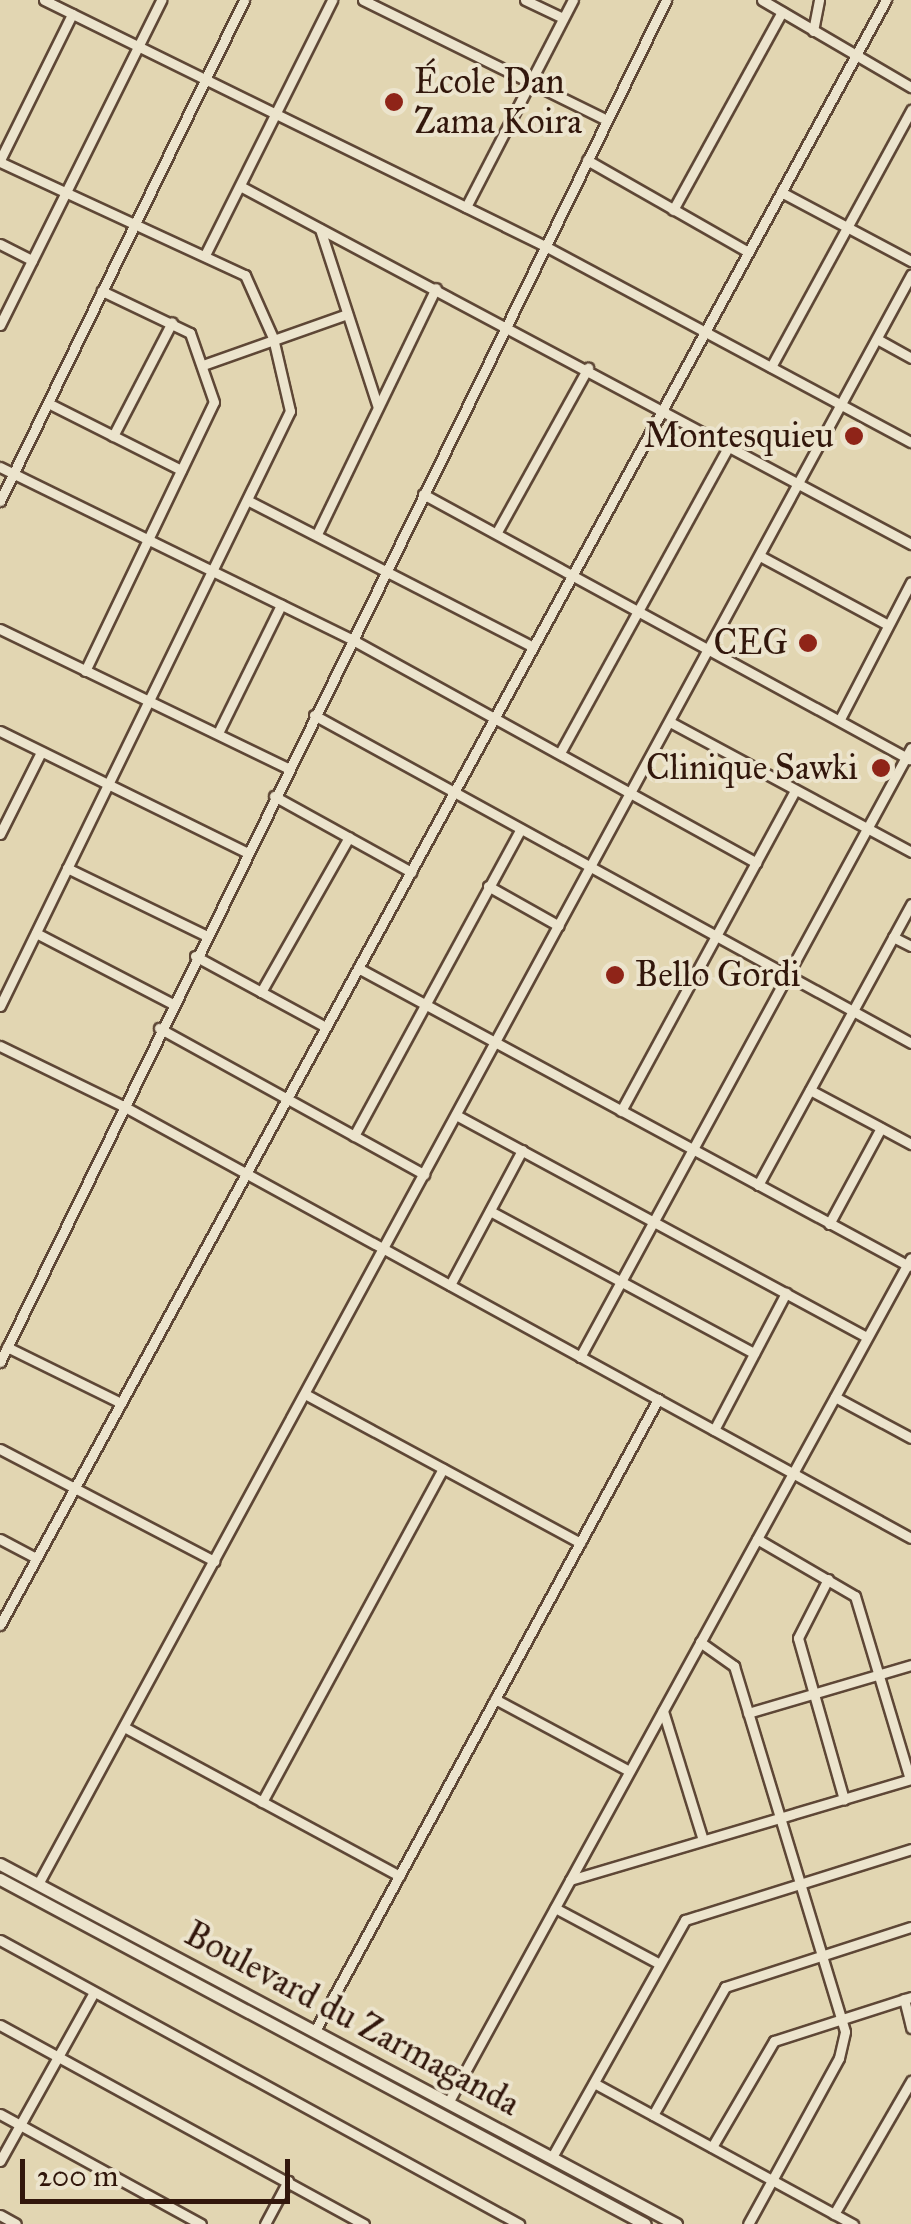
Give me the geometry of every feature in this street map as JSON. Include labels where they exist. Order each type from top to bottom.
[{"type":"main road","name":"Boulevard du Zarmaganda","points":[[0,1864],[676,2224]]},
{"type":"main road","name":"Boulevard du Zarmaganda","points":[[0,1879],[644,2224]]},
{"type":"street","points":[[44,0],[545,246],[911,442]]},
{"type":"street","points":[[1,319],[161,0]]},
{"type":"street","points":[[0,501],[244,0]]},
{"type":"street","points":[[206,255],[332,0]]},
{"type":"street","points":[[363,0],[607,120]]},
{"type":"street","points":[[525,0],[563,18]]},
{"type":"street","points":[[466,207],[572,0]]},
{"type":"street","points":[[0,1362],[121,1105],[666,0]]},
{"type":"street","points":[[762,0],[911,87]]},
{"type":"street","points":[[813,30],[818,0]]},
{"type":"street","points":[[0,1624],[886,0]]},
{"type":"street","points":[[673,210],[782,12]]},
{"type":"street","points":[[0,1006],[290,415],[273,338],[254,286],[206,255],[0,161],[72,14]]},
{"type":"street","points":[[771,367],[911,110]]},
{"type":"street","points":[[587,160],[748,252]]},
{"type":"street","points":[[240,186],[507,324],[911,544]]},
{"type":"street","points":[[782,192],[911,261]]},
{"type":"street","points":[[320,229],[378,407]]},
{"type":"street","points":[[0,244],[32,260]]},
{"type":"street","points":[[38,1884],[911,275]]},
{"type":"street","points":[[317,534],[436,288]]},
{"type":"street","points":[[85,670],[214,402],[190,333],[102,291]]},
{"type":"street","points":[[203,364],[347,314]]},
{"type":"street","points":[[113,436],[172,322]]},
{"type":"street","points":[[877,339],[911,358]]},
{"type":"street","points":[[497,532],[588,368]]},
{"type":"street","points":[[48,403],[181,470]]},
{"type":"street","points":[[560,754],[729,445]]},
{"type":"street","points":[[0,468],[351,639],[756,864]]},
{"type":"street","points":[[423,494],[909,755],[580,1356]]},
{"type":"street","points":[[248,501],[386,568],[534,647]]},
{"type":"street","points":[[760,556],[888,624]]},
{"type":"street","points":[[840,720],[911,582]]},
{"type":"street","points":[[218,733],[281,605]]},
{"type":"street","points":[[0,629],[287,768]]},
{"type":"street","points":[[314,715],[911,1042]]},
{"type":"street","points":[[670,722],[911,852]]},
{"type":"street","points":[[0,731],[246,852]]},
{"type":"street","points":[[0,834],[42,752]]},
{"type":"street","points":[[621,1111],[795,790]]},
{"type":"street","points":[[274,796],[410,872]]},
{"type":"street","points":[[354,1136],[521,828]]},
{"type":"street","points":[[261,992],[348,837]]},
{"type":"street","points":[[67,868],[205,935]]},
{"type":"street","points":[[488,886],[559,926]]},
{"type":"street","points":[[758,1186],[911,904]]},
{"type":"street","points":[[36,932],[171,1003]]},
{"type":"street","points":[[894,937],[911,946]]},
{"type":"street","points":[[194,956],[326,1026]]},
{"type":"street","points":[[358,968],[758,1186],[910,1264],[449,2101]]},
{"type":"street","points":[[159,1028],[424,1174]]},
{"type":"street","points":[[0,1046],[121,1105],[911,1538]]},
{"type":"street","points":[[810,1090],[911,1144]]},
{"type":"street","points":[[456,1115],[868,1337]]},
{"type":"street","points":[[829,1224],[881,1128]]},
{"type":"street","points":[[450,1286],[522,1150]]},
{"type":"street","points":[[490,1210],[754,1354]]},
{"type":"street","points":[[714,1430],[786,1293]]},
{"type":"street","points":[[7,1348],[120,1403]]},
{"type":"street","points":[[305,1394],[580,1543]]},
{"type":"street","points":[[835,1397],[911,1438]]},
{"type":"street","points":[[316,2029],[658,1399]]},
{"type":"street","points":[[0,1449],[214,1561]]},
{"type":"street","points":[[262,1802],[443,1469]]},
{"type":"street","points":[[0,1539],[36,1558]]},
{"type":"street","points":[[570,1880],[911,1779],[858,1603],[828,1579],[757,1539]]},
{"type":"street","points":[[828,1579],[798,1638],[844,1800]]},
{"type":"street","points":[[700,1642],[734,1666],[841,2018],[844,2045],[748,2224]]},
{"type":"street","points":[[748,1713],[911,1665]]},
{"type":"street","points":[[495,1698],[630,1771]]},
{"type":"street","points":[[662,1711],[703,1840]]},
{"type":"street","points":[[124,1727],[399,1876]]},
{"type":"street","points":[[552,2157],[685,1920],[911,1849]]},
{"type":"street","points":[[555,1908],[658,1963]]},
{"type":"street","points":[[653,2115],[725,1986],[911,1927]]},
{"type":"street","points":[[0,1940],[519,2224]]},
{"type":"street","points":[[0,2160],[94,1992]]},
{"type":"street","points":[[712,2148],[774,2041],[908,1998],[911,2028]]},
{"type":"street","points":[[0,2025],[364,2224]]},
{"type":"street","points":[[834,2214],[911,2080]]},
{"type":"street","points":[[594,2083],[853,2224]]},
{"type":"street","points":[[0,2114],[201,2224]]},
{"type":"street","points":[[265,2224],[288,2181]]},
{"type":"street","points":[[0,2215],[16,2224]]},
{"type":"place","name":"École Dan Zama Koira","points":[[394,102]]},
{"type":"place","name":"Montesquieu","points":[[854,436]]},
{"type":"place","name":"CEG","points":[[808,643]]},
{"type":"place","name":"Clinique Sawki","points":[[881,768]]},
{"type":"place","name":"Bello Gordi","points":[[615,975]]}]
